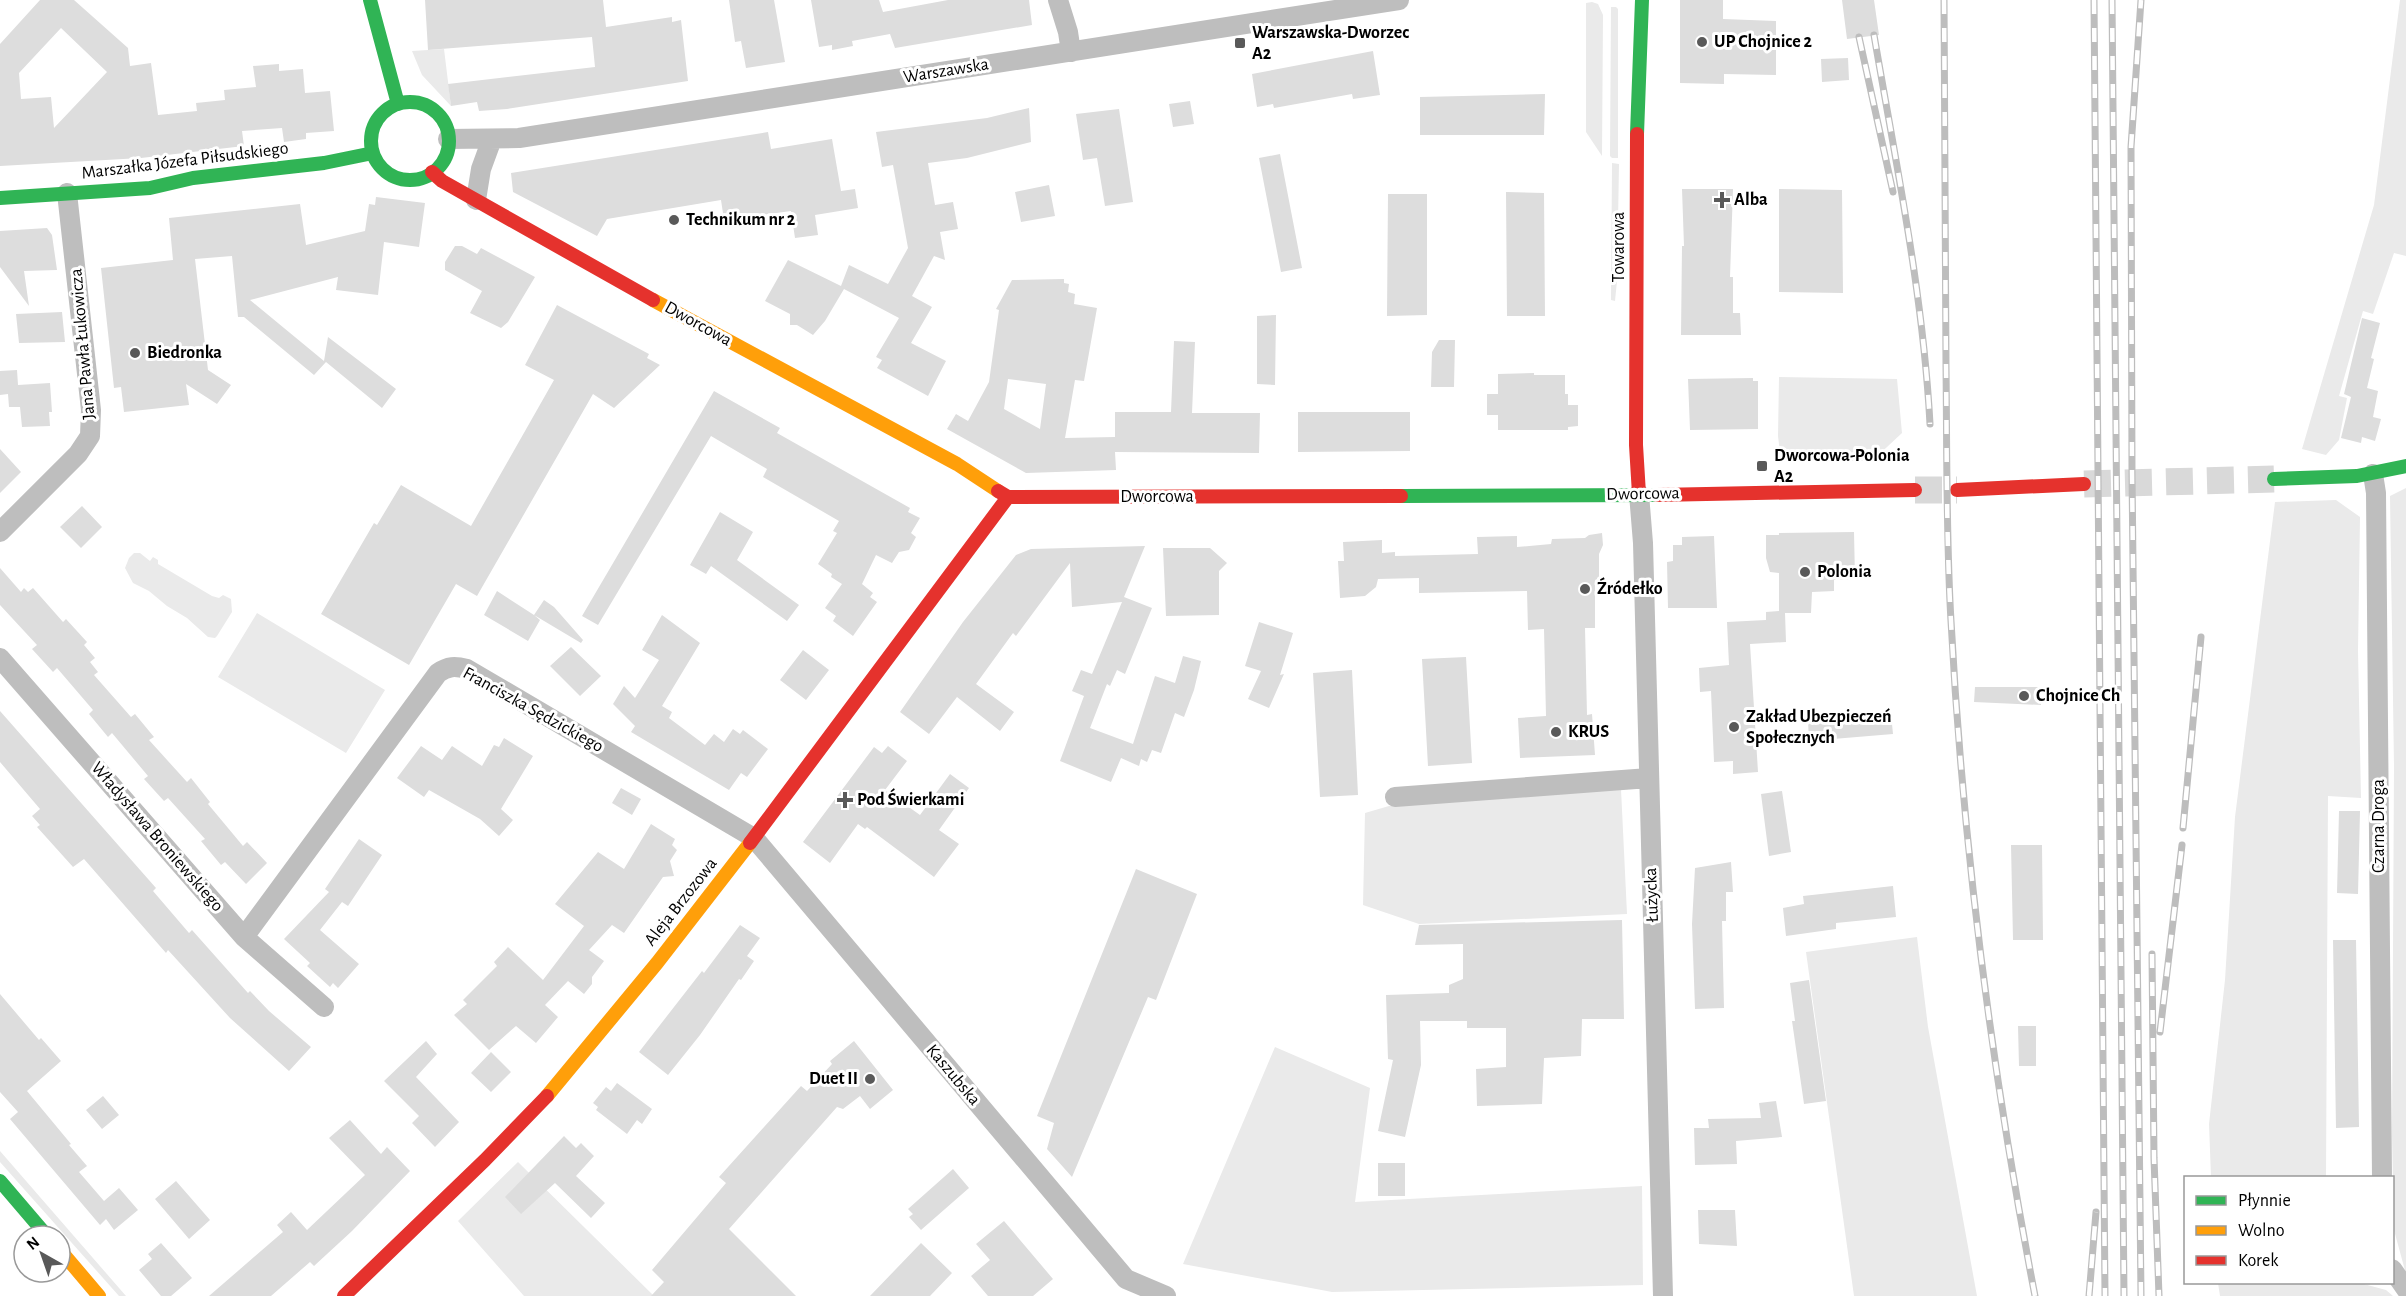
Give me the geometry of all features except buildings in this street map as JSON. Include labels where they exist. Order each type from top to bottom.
[{"type":"street","points":[[370,0],[398,104]]},
{"type":"street","points":[[1058,0],[1068,32],[1071,52]]},
{"type":"street","name":"Warszawska","points":[[448,140],[519,138],[1399,0]]},
{"type":"street","name":"Towarowa","points":[[1639,494],[1636,445],[1637,103],[1642,0]]},
{"type":"street","points":[[417,103],[432,110],[443,121],[448,140],[443,160],[432,172],[408,180],[395,177],[384,170],[373,153],[371,137],[381,115],[398,104],[417,103]]},
{"type":"street","points":[[476,200],[481,169],[492,139]]},
{"type":"street","name":"Marszałka Józefa Piłsudskiego","points":[[0,198],[150,188],[193,178],[324,162],[373,153]]},
{"type":"street","name":"Dworcowa","points":[[432,172],[442,181],[696,324],[957,464],[1008,497],[1639,494],[1915,490]]},
{"type":"street","name":"Jana Pawła Łukowicza","points":[[0,531],[78,454],[90,436],[92,410],[67,194]]},
{"type":"street","points":[[2274,479],[2373,474],[2406,466]]},
{"type":"street","name":"Czarna Droga","points":[[2373,474],[2376,493],[2382,1176]]},
{"type":"street","points":[[1957,490],[2084,484]]},
{"type":"street","name":"Łużycka","points":[[1639,494],[1642,533],[1663,1296]]},
{"type":"street","name":"Aleja Brzozowa","points":[[344,1296],[484,1160],[556,1086],[657,963],[754,838],[1008,497]]},
{"type":"street","name":"Władysława Broniewskiego","points":[[0,658],[244,937],[324,1007]]},
{"type":"street","name":"Franciszka Sędzickiego","points":[[244,937],[426,688],[438,673],[455,666],[467,669],[754,838]]},
{"type":"street","points":[[1395,797],[1649,778]]},
{"type":"street","name":"Kaszubska","points":[[754,838],[1126,1279],[1166,1296]]},
{"type":"street","points":[[0,1181],[37,1224]]},
{"type":"street","points":[[72,1265],[99,1296]]},
{"type":"street","points":[[2394,1272],[2406,1289]]},
{"type":"shaded area","points":[[2400,0],[2406,0],[2406,256],[2394,253],[2373,314],[2363,311],[2339,396],[2347,398],[2339,440],[2326,455],[2302,449],[2374,205]]},
{"type":"shaded area","points":[[1586,3],[1598,4],[1603,15],[1602,156],[1586,132]]},
{"type":"shaded area","points":[[1611,7],[1618,9],[1618,158],[1610,156]]},
{"type":"shaded area","points":[[444,49],[451,106],[422,75],[412,51]]},
{"type":"shaded area","points":[[1612,163],[1619,164],[1615,301],[1611,300]]},
{"type":"shaded area","points":[[1779,377],[1897,379],[1902,433],[1872,461],[1781,461],[1778,436]]},
{"type":"shaded area","points":[[2406,488],[2406,1274],[2394,1230],[2392,1135],[2394,766],[2390,496]]},
{"type":"shaded area","points":[[2336,500],[2360,517],[2358,651],[2361,798],[2328,796],[2326,1176],[2211,1176],[2209,1124],[2225,980],[2235,817],[2275,502]]},
{"type":"shaded area","points":[[134,553],[140,553],[150,561],[153,557],[158,560],[158,564],[212,596],[219,598],[223,595],[231,599],[232,612],[215,638],[208,637],[187,618],[167,606],[149,591],[133,583],[125,568]]},
{"type":"shaded area","points":[[257,613],[385,690],[346,753],[218,677]]},
{"type":"shaded area","points":[[1621,789],[1627,914],[1419,924],[1363,905],[1365,813],[1389,806]]},
{"type":"shaded area","points":[[1917,937],[1928,1027],[1977,1296],[1854,1296],[1806,952]]},
{"type":"shaded area","points":[[1275,1047],[1370,1088],[1355,1202],[1642,1186],[1643,1285],[1332,1292],[1183,1264]]},
{"type":"shaded area","points":[[0,1151],[63,1224],[55,1224],[0,1162]]},
{"type":"shaded area","points":[[518,1162],[654,1296],[524,1296],[458,1221]]},
{"type":"shaded area","points":[[72,1234],[126,1296],[119,1296],[72,1243]]},
{"type":"shaded area","points":[[2218,1284],[2364,1284],[2386,1290],[2393,1296],[2220,1296]]},
{"type":"tunnel","points":[[2084,484],[2274,479]]},
{"type":"tunnel","points":[[1915,490],[1957,490]]},
{"type":"railway","points":[[1944,0],[1947,526],[1956,706],[1981,960],[2005,1128],[2035,1296]]},
{"type":"railway","points":[[2094,0],[2105,1296]]},
{"type":"railway","points":[[2112,0],[2124,1296]]},
{"type":"railway","points":[[2141,0],[2131,147],[2132,473],[2141,1296]]},
{"type":"railway","points":[[1874,35],[1915,277],[1930,424]]},
{"type":"railway","points":[[1859,37],[1893,192]]},
{"type":"railway","points":[[2183,828],[2201,637]]},
{"type":"railway","points":[[2160,1032],[2182,845]]},
{"type":"railway","points":[[2152,954],[2154,1158],[2159,1296]]},
{"type":"railway","points":[[2089,1296],[2096,1212]]},
{"type":"traffic: fast","points":[[370,0],[398,104]]},
{"type":"traffic: fast","points":[[1637,134],[1642,0]]},
{"type":"traffic: fast","points":[[410,102],[425,105],[437,114],[446,126],[449,141],[446,156],[437,168],[425,177],[410,180],[395,177],[383,168],[374,156],[371,141],[374,126],[383,114],[395,105],[410,102]]},
{"type":"traffic: fast","points":[[0,198],[150,188],[193,178],[324,163],[373,153]]},
{"type":"traffic: fast","points":[[2274,479],[2357,476],[2406,466]]},
{"type":"traffic: fast","points":[[1401,496],[1657,495]]},
{"type":"traffic: fast","points":[[0,1181],[37,1224]]},
{"type":"traffic: slow","points":[[653,300],[957,464],[998,491]]},
{"type":"traffic: slow","points":[[547,1096],[657,963],[750,843]]},
{"type":"traffic: slow","points":[[72,1264],[99,1296]]},
{"type":"traffic: jam","points":[[1637,134],[1636,445],[1639,494]]},
{"type":"traffic: jam","points":[[432,172],[442,181],[653,300]]},
{"type":"traffic: jam","points":[[1957,490],[2084,484]]},
{"type":"traffic: jam","points":[[1657,495],[1915,490]]},
{"type":"traffic: jam","points":[[998,491],[1008,497],[1401,496]]},
{"type":"traffic: jam","points":[[750,843],[1008,497]]},
{"type":"traffic: jam","points":[[344,1296],[485,1160],[547,1096]]},
{"type":"place","name":"UP Chojnice 2","points":[[1702,42]]},
{"type":"place","name":"Warszawska-Dworzec A2","points":[[1240,43]]},
{"type":"place","name":"Alba","points":[[1722,200]]},
{"type":"place","name":"Technikum nr 2","points":[[674,220]]},
{"type":"place","name":"Biedronka","points":[[135,353]]},
{"type":"place","name":"Dworcowa-Polonia A2","points":[[1762,466]]},
{"type":"place","name":"Polonia","points":[[1805,572]]},
{"type":"place","name":"Źródełko","points":[[1585,589]]},
{"type":"place","name":"Chojnice Ch","points":[[2024,696]]},
{"type":"place","name":"Zakład Ubezpieczeń Społecznych","points":[[1734,727]]},
{"type":"place","name":"KRUS","points":[[1556,732]]},
{"type":"place","name":"Pod Świerkami","points":[[845,800]]},
{"type":"place","name":"Duet II","points":[[870,1079]]}]
